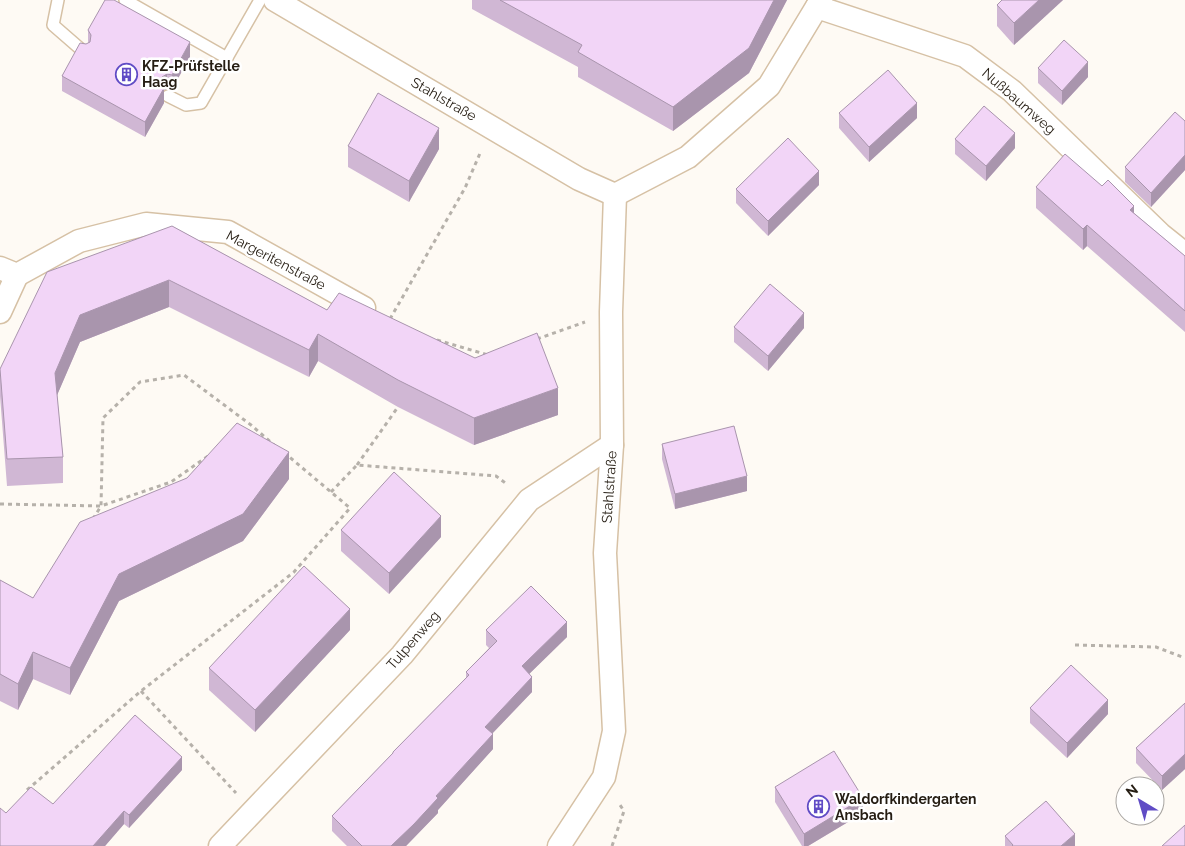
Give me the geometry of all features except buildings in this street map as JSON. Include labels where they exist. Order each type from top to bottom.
[{"type":"street","name":"Stahlstraße","points":[[275,0],[579,179],[615,195],[611,312],[612,445],[605,553],[614,732],[604,777],[559,846]]},
{"type":"street","points":[[615,195],[688,157],[768,86],[819,4]]},
{"type":"street","name":"Nußbaumweg","points":[[819,4],[965,56],[1012,91],[1160,234],[1185,254]]},
{"type":"street","name":"Margeritenstraße","points":[[0,312],[8,272],[79,241],[146,224],[228,232],[388,320]]},
{"type":"street","name":"Tulpenweg","points":[[220,846],[402,655],[529,500],[612,445]]},
{"type":"lane","points":[[58,0],[53,25],[84,52]]},
{"type":"lane","points":[[125,0],[227,58]]},
{"type":"lane","points":[[168,96],[186,105],[201,103],[260,0]]},
{"type":"path","points":[[388,320],[465,188],[491,127]]},
{"type":"path","points":[[528,342],[611,312]]},
{"type":"path","points":[[436,340],[492,355]]},
{"type":"path","points":[[27,790],[141,691],[294,572],[350,508],[251,425],[184,376],[140,382],[103,418],[101,506],[91,522]]},
{"type":"path","points":[[331,492],[357,466],[398,407]]},
{"type":"path","points":[[0,504],[101,506],[170,482],[211,454]]},
{"type":"path","points":[[357,466],[496,476],[529,500]]},
{"type":"path","points":[[1075,645],[1156,646],[1185,658]]},
{"type":"path","points":[[141,691],[253,811]]},
{"type":"place","name":"KFZ-Prüfstelle Haag","points":[[126,74]]},
{"type":"place","name":"Waldorfkindergarten Ansbach","points":[[819,807]]}]
